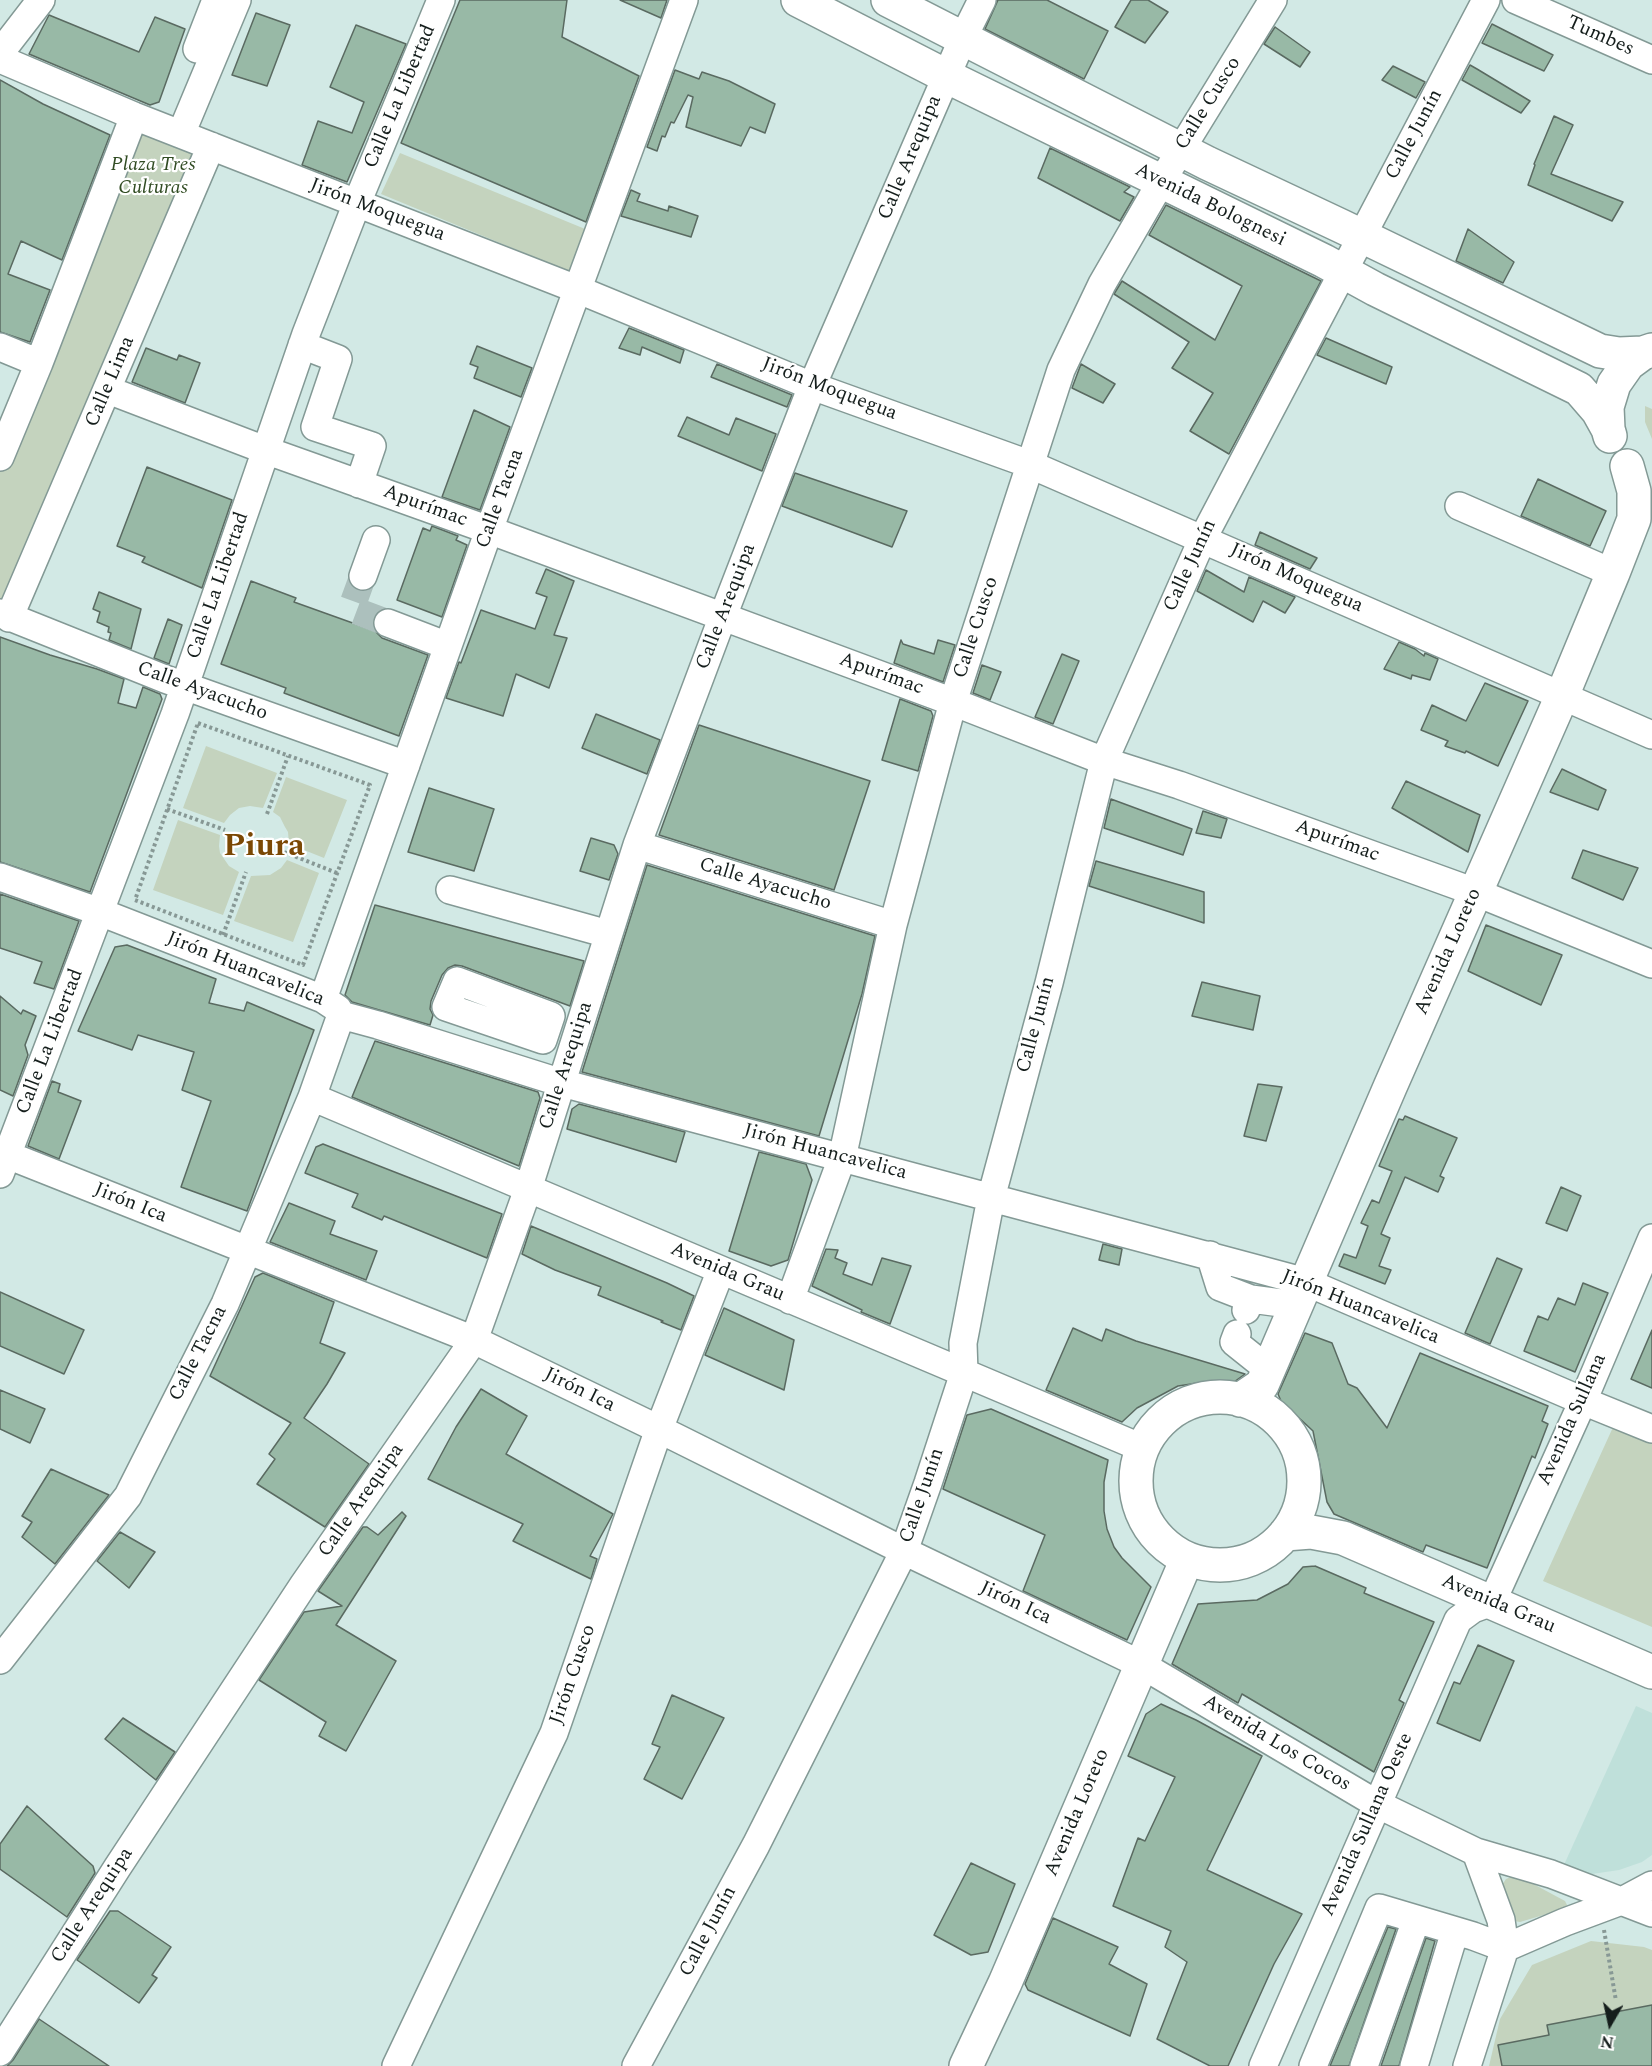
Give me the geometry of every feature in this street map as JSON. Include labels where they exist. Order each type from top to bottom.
[{"type":"main road","name":"Avenida Bolognesi","points":[[798,0],[946,76],[1579,389],[1593,405],[1608,429],[1614,448],[1639,474]]},
{"type":"main road","name":"Avenida Bolognesi","points":[[888,0],[1180,149],[1600,351],[1619,354],[1647,351]]},
{"type":"main road","points":[[1608,429],[1607,407],[1614,384],[1628,364],[1647,351]]},
{"type":"main road","name":"Avenida Loreto","points":[[1260,1392],[1562,696],[1613,573],[1643,510],[1634,491],[1639,474]]},
{"type":"main road","points":[[1260,1392],[1294,1443],[1301,1460],[1304,1479],[1302,1498],[1296,1517],[1286,1534],[1270,1549],[1251,1560],[1229,1565],[1208,1564],[1187,1559],[1164,1545],[1147,1524],[1140,1508],[1137,1500],[1135,1474],[1142,1448],[1154,1428],[1172,1412],[1193,1401],[1260,1392]]},
{"type":"main road","name":"Avenida Grau","points":[[1302,1498],[1320,1521],[1343,1538]]},
{"type":"main road","name":"Avenida Grau","points":[[1286,1534],[1311,1532],[1343,1538],[1652,1672]]},
{"type":"main road","name":"Avenida Loreto","points":[[966,2066],[1010,1972],[1187,1559]]},
{"type":"street","points":[[0,54],[40,0]]},
{"type":"street","points":[[173,131],[216,0]]},
{"type":"street","points":[[173,131],[237,0]]},
{"type":"street","name":"Calle La Libertad","points":[[3,1160],[100,912],[184,686],[302,345],[357,203],[441,0]]},
{"type":"street","name":"Calle Tacna","points":[[0,1660],[128,1496],[225,1304],[312,1097],[332,1007],[406,765],[489,530],[684,0]]},
{"type":"street","name":"Calle Arequipa","points":[[0,2052],[117,1868],[304,1584],[474,1340],[528,1189],[637,845],[723,616],[812,386],[946,76],[982,0]]},
{"type":"street","name":"Calle Cusco","points":[[790,1300],[842,1158],[893,925],[953,702],[1061,370],[1102,284],[1180,149],[1273,0]]},
{"type":"street","name":"Calle Junín","points":[[636,2066],[756,1845],[904,1551],[964,1373],[963,1343],[991,1198],[1049,983],[1104,761],[1203,538],[1486,0]]},
{"type":"street","name":"Tumbes","points":[[1515,0],[1652,60]]},
{"type":"street","name":"Jirón Moquegua","points":[[0,59],[134,116],[579,290],[812,386],[1029,464],[1652,735]]},
{"type":"street","points":[[0,458],[134,116]]},
{"type":"street","name":"Calle Lima","points":[[5,615],[108,390],[211,146]]},
{"type":"street","points":[[302,345],[338,359],[315,427],[372,447],[359,484]]},
{"type":"street","points":[[0,347],[39,363]]},
{"type":"street","name":"Apurímac","points":[[108,390],[265,450],[723,616],[1104,761],[1179,784],[1475,892],[1652,964]]},
{"type":"street","points":[[1460,506],[1613,573]]},
{"type":"street","points":[[363,576],[376,540]]},
{"type":"street","name":"Calle Ayacucho","points":[[5,615],[184,686],[406,765]]},
{"type":"street","points":[[388,623],[448,646]]},
{"type":"street","name":"Calle Ayacucho","points":[[637,845],[893,925]]},
{"type":"street","name":"Jirón Huancavelica","points":[[0,877],[100,912],[378,1025],[562,1083],[1210,1255],[1301,1294],[1652,1429]]},
{"type":"street","points":[[450,890],[608,934]]},
{"type":"street","points":[[551,1016],[579,1028]]},
{"type":"street","name":"Avenida Grau","points":[[312,1097],[1142,1448]]},
{"type":"street","name":"Jirón Ica","points":[[3,1160],[247,1250],[474,1340],[1142,1665]]},
{"type":"street","name":"Avenida Sullana","points":[[1492,1602],[1583,1401],[1652,1238]]},
{"type":"street","points":[[1210,1255],[1220,1287],[1245,1314]]},
{"type":"street","name":"Jirón Cusco","points":[[396,2066],[554,1733],[659,1429],[721,1270]]},
{"type":"street","points":[[1260,1392],[1234,1342],[1245,1314],[1301,1294]]},
{"type":"street","name":"Avenida Sullana Oeste","points":[[1263,2066],[1458,1620],[1473,1609],[1492,1602]]},
{"type":"street","name":"Avenida Los Cocos","points":[[1142,1665],[1377,1804],[1476,1852],[1551,1874],[1612,1904],[1652,1913]]},
{"type":"street","points":[[1467,2066],[1504,1948],[1501,1920],[1476,1852]]},
{"type":"street","points":[[1313,2066],[1379,1908],[1504,1948],[1612,1904],[1652,1885]]},
{"type":"street","points":[[1364,2066],[1416,1920]]},
{"type":"street","points":[[1414,2066],[1455,1931]]},
{"type":"path","points":[[135,900],[198,723],[370,785],[303,965]]},
{"type":"path","points":[[267,814],[288,756]]},
{"type":"path","points":[[167,809],[225,831]]},
{"type":"path","points":[[284,852],[337,873]]},
{"type":"path","points":[[223,935],[246,872]]},
{"type":"path","points":[[1612,1904],[1616,2001]]},
{"type":"shaded area","points":[[1636,1706],[1652,1713],[1652,1855],[1642,1862],[1619,1870],[1592,1874],[1563,1867]]},
{"type":"green space","name":"Plaza Tres Culturas","points":[[134,116],[211,146],[0,613],[0,457]]},
{"type":"green space","points":[[400,153],[590,231],[573,273],[381,194]]},
{"type":"green space","points":[[1645,406],[1652,409],[1652,439],[1645,422]]},
{"type":"green space","points":[[206,746],[277,773],[263,808],[250,806],[239,808],[224,823],[183,808]]},
{"type":"green space","points":[[286,777],[347,800],[324,858],[289,844],[288,832],[280,817],[273,812]]},
{"type":"green space","points":[[178,820],[220,835],[220,853],[229,866],[239,872],[223,915],[153,890]]},
{"type":"green space","points":[[287,860],[319,873],[293,942],[234,921],[251,876],[270,875],[281,868]]},
{"type":"green space","points":[[1614,1425],[1652,1441],[1652,1627],[1543,1581]]},
{"type":"green space","points":[[1511,1877],[1524,1879],[1565,1901],[1567,1905],[1564,1909],[1520,1922],[1514,1921],[1502,1885],[1506,1879]]},
{"type":"green space","points":[[1591,1941],[1644,1947],[1652,1950],[1652,2066],[1489,2066],[1500,2019],[1532,1965]]},
{"type":"building","points":[[460,0],[567,0],[562,37],[639,76],[586,222],[401,143]]},
{"type":"building","points":[[620,0],[667,0],[661,18]]},
{"type":"building","points":[[998,0],[1047,0],[1108,31],[1084,79],[985,29]]},
{"type":"building","points":[[1131,0],[1148,0],[1168,12],[1145,43],[1115,27]]},
{"type":"building","points":[[256,13],[290,25],[267,86],[232,75]]},
{"type":"building","points":[[49,15],[139,52],[155,17],[185,29],[159,102],[150,105],[29,54]]},
{"type":"building","points":[[1492,24],[1553,55],[1544,71],[1482,43]]},
{"type":"building","points":[[356,25],[406,44],[347,182],[302,165],[318,121],[352,133],[364,102],[330,87]]},
{"type":"building","points":[[1275,27],[1310,52],[1300,67],[1264,44]]},
{"type":"building","points":[[1470,65],[1530,101],[1521,113],[1462,80]]},
{"type":"building","points":[[1393,66],[1425,82],[1416,98],[1382,80]]},
{"type":"building","points":[[675,70],[699,79],[702,72],[729,81],[775,104],[765,133],[750,127],[741,146],[686,127],[693,97],[688,95],[674,123],[671,122],[665,137],[662,136],[657,151],[647,147]]},
{"type":"building","points":[[0,80],[43,104],[110,135],[62,260],[21,241],[8,274],[50,290],[30,342],[0,332]]},
{"type":"building","points":[[1554,116],[1573,125],[1551,174],[1623,202],[1612,221],[1528,185]]},
{"type":"building","points":[[1050,148],[1130,187],[1124,192],[1134,197],[1120,221],[1038,178]]},
{"type":"building","points":[[631,190],[640,194],[637,201],[668,211],[669,206],[698,216],[691,237],[621,216]]},
{"type":"building","points":[[1166,205],[1321,281],[1229,454],[1190,431],[1213,393],[1172,368],[1189,342],[1114,294],[1122,281],[1215,340],[1242,286],[1149,235]]},
{"type":"building","points":[[1468,229],[1514,262],[1503,283],[1456,261]]},
{"type":"building","points":[[629,328],[684,350],[680,363],[642,347],[640,355],[619,348]]},
{"type":"building","points":[[1326,338],[1392,367],[1386,384],[1317,355]]},
{"type":"building","points":[[477,346],[532,368],[521,397],[474,378],[478,367],[470,364]]},
{"type":"building","points":[[146,348],[177,360],[179,355],[200,363],[185,403],[132,382]]},
{"type":"building","points":[[717,364],[792,395],[787,407],[711,377]]},
{"type":"building","points":[[1081,364],[1115,384],[1103,403],[1072,388]]},
{"type":"building","points":[[474,410],[510,427],[480,510],[442,497]]},
{"type":"building","points":[[687,417],[729,435],[736,418],[776,434],[762,471],[678,436]]},
{"type":"building","points":[[147,467],[232,500],[202,588],[142,562],[145,557],[117,546]]},
{"type":"building","points":[[795,473],[907,511],[892,547],[782,506]]},
{"type":"building","points":[[1538,479],[1606,511],[1590,546],[1521,516]]},
{"type":"building","points":[[432,526],[458,536],[456,540],[467,545],[442,617],[397,600],[423,528],[430,531]]},
{"type":"building","points":[[1260,532],[1317,558],[1310,569],[1255,545]]},
{"type":"building","points":[[546,569],[574,581],[554,635],[567,638],[549,688],[516,674],[503,716],[446,698],[481,610],[535,629],[547,597],[536,593]]},
{"type":"building","points":[[1206,570],[1244,592],[1249,577],[1295,597],[1285,613],[1263,601],[1253,622],[1197,591]]},
{"type":"building","points":[[251,581],[296,598],[294,602],[375,631],[382,638],[428,655],[399,736],[284,693],[286,688],[221,664]]},
{"type":"building","points":[[99,592],[141,609],[131,649],[109,640],[111,633],[108,632],[109,627],[97,622],[100,612],[93,609]]},
{"type":"building","points":[[168,619],[182,625],[169,664],[154,658]]},
{"type":"building","points":[[0,637],[124,679],[118,703],[136,708],[143,687],[160,694],[162,699],[90,892],[0,862]]},
{"type":"building","points":[[901,640],[903,644],[934,654],[938,640],[955,645],[943,682],[894,663]]},
{"type":"building","points":[[1399,642],[1424,656],[1425,653],[1438,659],[1430,680],[1412,675],[1411,679],[1384,669]]},
{"type":"building","points":[[1062,654],[1079,661],[1053,724],[1035,717]]},
{"type":"building","points":[[982,665],[1001,672],[990,700],[973,693]]},
{"type":"building","points":[[1485,683],[1528,701],[1498,766],[1466,751],[1465,753],[1445,746],[1448,741],[1421,730],[1432,705],[1466,721]]},
{"type":"building","points":[[900,699],[931,711],[933,716],[918,771],[882,760]]},
{"type":"building","points":[[596,714],[660,740],[647,774],[582,748]]},
{"type":"building","points":[[699,725],[870,781],[834,890],[659,835]]},
{"type":"building","points":[[1562,769],[1606,790],[1598,810],[1550,792]]},
{"type":"building","points":[[1406,781],[1480,815],[1468,852],[1392,808]]},
{"type":"building","points":[[429,788],[494,809],[474,871],[408,852]]},
{"type":"building","points":[[1111,799],[1192,829],[1183,855],[1104,828]]},
{"type":"building","points":[[1203,811],[1227,819],[1221,838],[1196,833]]},
{"type":"building","points":[[591,838],[614,845],[618,854],[609,880],[580,871]]},
{"type":"building","points":[[1583,850],[1638,868],[1623,900],[1572,878]]},
{"type":"building","points":[[1096,861],[1204,892],[1204,923],[1089,886]]},
{"type":"building","points":[[647,865],[875,936],[862,994],[819,1136],[582,1072]]},
{"type":"building","points":[[0,894],[79,921],[54,989],[34,983],[42,962],[0,948]]},
{"type":"building","points":[[375,905],[584,961],[570,1006],[455,965],[448,968],[442,975],[431,1001],[430,1009],[433,1015],[430,1025],[352,1002],[345,995]]},
{"type":"building","points":[[1486,925],[1562,955],[1541,1005],[1468,971]]},
{"type":"building","points":[[127,945],[216,979],[209,1003],[244,1011],[247,1002],[314,1030],[247,1211],[181,1187],[211,1101],[182,1090],[194,1052],[138,1035],[132,1050],[78,1031],[115,947]]},
{"type":"building","points":[[1202,982],[1260,996],[1253,1030],[1192,1016]]},
{"type":"building","points":[[0,996],[21,1014],[23,1010],[36,1016],[25,1045],[28,1055],[13,1096],[0,1090]]},
{"type":"building","points":[[375,1041],[538,1092],[540,1098],[519,1166],[352,1097]]},
{"type":"building","points":[[52,1081],[60,1084],[58,1092],[81,1101],[59,1159],[28,1146]]},
{"type":"building","points":[[1258,1084],[1282,1087],[1266,1141],[1244,1136]]},
{"type":"building","points":[[579,1104],[685,1132],[676,1162],[567,1129],[572,1109]]},
{"type":"building","points":[[1405,1116],[1457,1138],[1440,1176],[1444,1178],[1438,1192],[1405,1177],[1381,1234],[1390,1238],[1379,1266],[1391,1270],[1385,1284],[1339,1266],[1344,1254],[1356,1258],[1368,1226],[1361,1223],[1372,1200],[1379,1203],[1392,1171],[1379,1166],[1399,1119],[1403,1120]]},
{"type":"building","points":[[323,1144],[502,1214],[487,1258],[384,1216],[382,1220],[352,1207],[358,1194],[305,1173],[316,1147]]},
{"type":"building","points":[[759,1152],[806,1164],[812,1180],[788,1260],[771,1266],[729,1251]]},
{"type":"building","points":[[1561,1187],[1581,1196],[1567,1231],[1546,1223]]},
{"type":"building","points":[[289,1203],[335,1221],[330,1234],[377,1251],[366,1280],[270,1242]]},
{"type":"building","points":[[531,1226],[694,1296],[681,1330],[598,1295],[601,1287],[555,1270],[522,1254]]},
{"type":"building","points":[[1103,1244],[1122,1249],[1119,1265],[1099,1260]]},
{"type":"building","points":[[826,1249],[838,1250],[835,1258],[847,1263],[843,1274],[872,1285],[882,1258],[911,1266],[890,1324],[861,1312],[862,1310],[812,1286]]},
{"type":"building","points":[[1497,1258],[1522,1269],[1490,1344],[1465,1333]]},
{"type":"building","points":[[263,1273],[334,1302],[320,1343],[345,1353],[304,1418],[369,1464],[325,1527],[257,1484],[275,1459],[269,1454],[291,1423],[210,1376],[255,1277]]},
{"type":"building","points":[[1583,1283],[1608,1293],[1575,1372],[1524,1351],[1538,1316],[1548,1320],[1558,1298],[1575,1305]]},
{"type":"building","points":[[0,1292],[84,1330],[64,1374],[0,1346]]},
{"type":"building","points":[[724,1308],[794,1340],[784,1390],[705,1355]]},
{"type":"building","points":[[1073,1328],[1102,1341],[1106,1329],[1136,1341],[1245,1374],[1234,1382],[1211,1381],[1178,1386],[1137,1408],[1122,1422],[1046,1390]]},
{"type":"building","points":[[1652,1330],[1652,1388],[1631,1379]]},
{"type":"building","points":[[1305,1333],[1332,1343],[1348,1384],[1357,1388],[1387,1428],[1420,1353],[1548,1406],[1542,1421],[1548,1424],[1535,1458],[1532,1456],[1487,1568],[1426,1545],[1423,1552],[1334,1514],[1327,1502],[1313,1431],[1281,1401],[1278,1394]]},
{"type":"building","points":[[481,1389],[527,1416],[506,1454],[613,1514],[590,1556],[597,1559],[591,1579],[513,1541],[523,1524],[428,1479],[456,1427]]},
{"type":"building","points":[[0,1390],[45,1409],[30,1443],[0,1429]]},
{"type":"building","points":[[991,1409],[1108,1460],[1104,1482],[1104,1511],[1107,1529],[1114,1547],[1122,1558],[1151,1587],[1127,1640],[1023,1591],[1045,1535],[943,1489],[967,1415]]},
{"type":"building","points":[[51,1469],[109,1495],[55,1564],[22,1537],[32,1522],[22,1516]]},
{"type":"building","points":[[402,1512],[406,1516],[336,1625],[396,1661],[346,1751],[319,1736],[326,1722],[259,1680],[304,1612],[342,1606],[318,1591],[363,1527],[367,1527],[378,1535]]},
{"type":"building","points":[[120,1532],[155,1552],[129,1588],[97,1561]]},
{"type":"building","points":[[1315,1566],[1366,1588],[1364,1593],[1434,1622],[1399,1700],[1404,1703],[1374,1772],[1242,1694],[1238,1703],[1172,1664],[1198,1604],[1257,1600],[1288,1584],[1303,1567]]},
{"type":"building","points":[[1478,1645],[1514,1661],[1480,1741],[1437,1723],[1454,1682],[1460,1684]]},
{"type":"building","points":[[672,1695],[724,1718],[682,1799],[644,1779],[660,1747],[652,1744]]},
{"type":"building","points":[[1161,1704],[1262,1756],[1207,1870],[1302,1914],[1274,1964],[1228,2066],[1210,2066],[1157,2039],[1187,1962],[1165,1947],[1171,1931],[1113,1906],[1138,1838],[1145,1841],[1175,1777],[1128,1756],[1146,1714]]},
{"type":"building","points":[[123,1718],[175,1752],[156,1780],[105,1739]]},
{"type":"building","points":[[27,1806],[93,1866],[95,1873],[67,1917],[0,1869],[0,1844]]},
{"type":"building","points":[[971,1863],[1015,1884],[988,1952],[971,1955],[934,1935]]},
{"type":"building","points":[[110,1911],[118,1911],[171,1947],[152,1975],[157,1978],[139,2003],[77,1960]]},
{"type":"building","points":[[1053,1918],[1118,1947],[1109,1964],[1147,1984],[1130,2036],[1028,1990],[1025,1984]]},
{"type":"building","points":[[1388,1927],[1396,1929],[1349,2066],[1330,2066]]},
{"type":"building","points":[[1426,1938],[1435,1941],[1399,2066],[1381,2066]]},
{"type":"building","points":[[1652,2005],[1652,2066],[1502,2066],[1498,2045],[1549,2035],[1547,2025]]},
{"type":"building","points":[[39,2019],[109,2066],[7,2066]]},
{"type":"tunnel","points":[[363,576],[351,609],[388,623]]},
{"type":"district","name":"Piura","points":[[264,849]]}]
